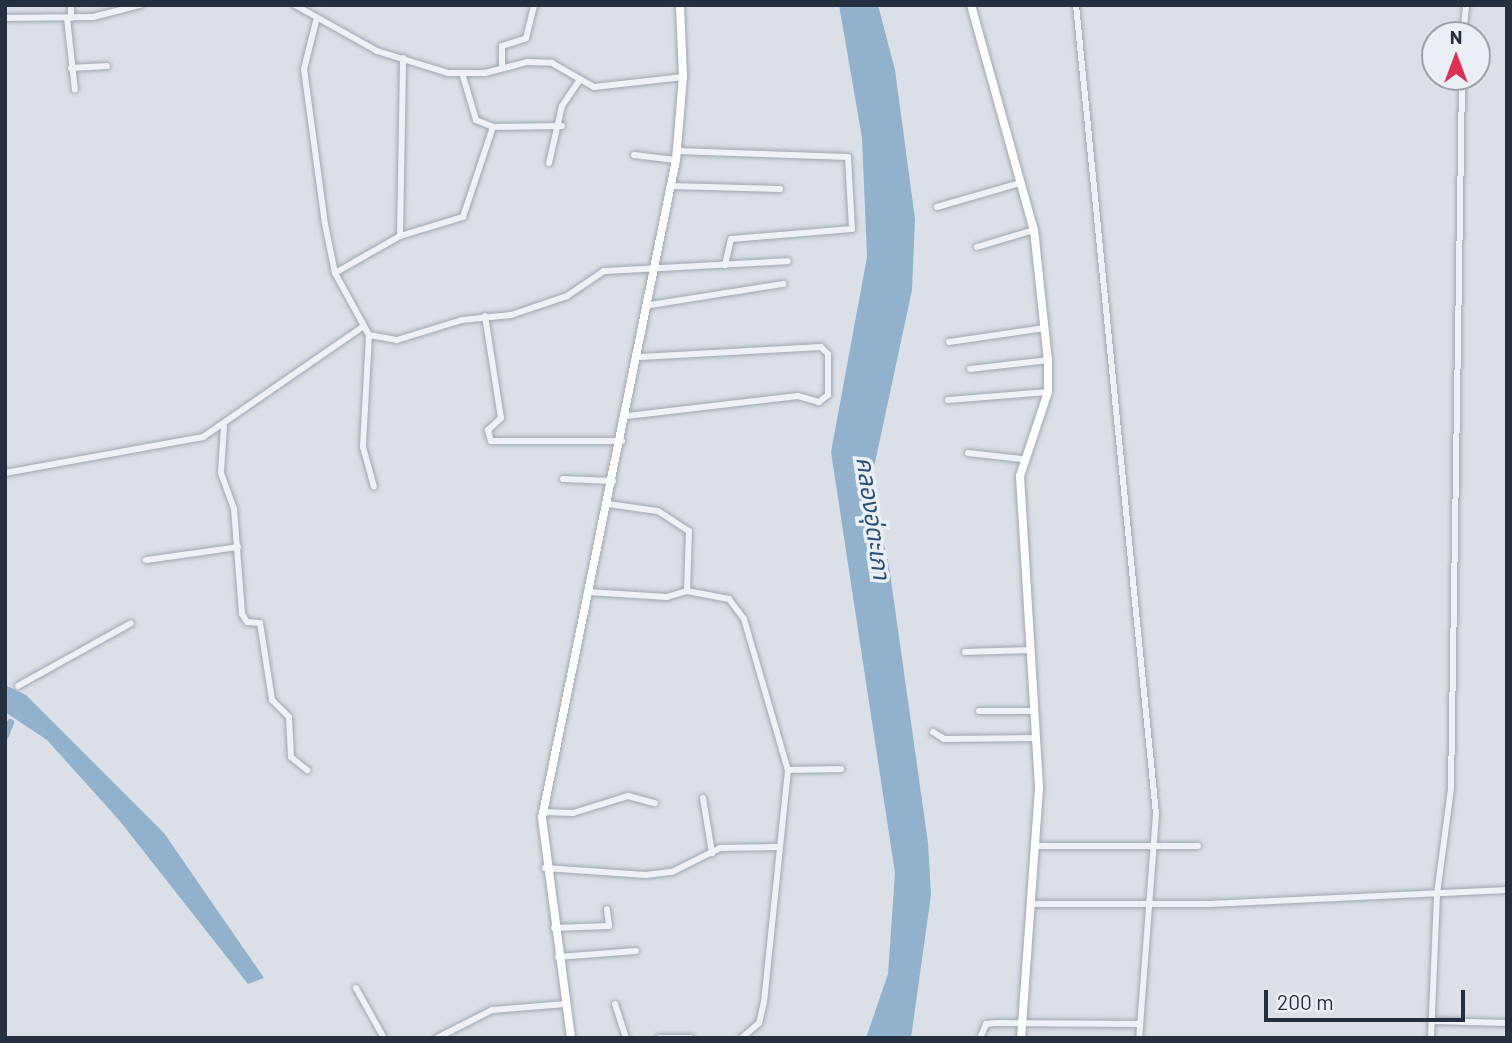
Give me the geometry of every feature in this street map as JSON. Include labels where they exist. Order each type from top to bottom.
[{"type":"street","points":[[71,5],[71,68],[75,90]]},
{"type":"street","points":[[5,18],[69,18],[140,5]]},
{"type":"street","points":[[295,5],[316,20],[403,58],[463,76],[502,67],[552,63],[580,79],[606,86],[683,77]]},
{"type":"street","points":[[502,67],[502,47],[526,38],[534,5]]},
{"type":"street","points":[[571,1038],[545,868],[542,812],[640,357],[677,155],[683,77],[680,5]]},
{"type":"street","points":[[971,5],[1034,230],[1048,360],[1048,392],[1022,459],[1030,650],[1037,738],[1034,846],[1021,1038]]},
{"type":"street","points":[[1076,5],[1119,478],[1143,658],[1156,848],[1139,1038]]},
{"type":"street","points":[[316,20],[304,69],[335,273],[360,328],[369,335],[397,340],[485,316],[541,307],[604,271],[788,261]]},
{"type":"street","points":[[400,236],[403,58]]},
{"type":"street","points":[[71,68],[107,66]]},
{"type":"street","points":[[463,76],[474,116],[493,127],[562,126]]},
{"type":"street","points":[[549,163],[562,126],[562,106],[580,79]]},
{"type":"street","points":[[1431,1038],[1437,894],[1452,747],[1462,91]]},
{"type":"street","points":[[335,273],[400,236],[463,217],[493,127]]},
{"type":"street","points":[[634,155],[848,157],[852,229],[731,239],[725,265]]},
{"type":"street","points":[[937,207],[1020,183]]},
{"type":"street","points":[[671,186],[780,189]]},
{"type":"street","points":[[976,247],[1034,230]]},
{"type":"street","points":[[650,305],[783,284]]},
{"type":"street","points":[[485,316],[501,418],[488,430],[491,441],[622,441]]},
{"type":"street","points":[[5,473],[171,446],[224,426],[360,328]]},
{"type":"street","points":[[949,342],[1045,328]]},
{"type":"street","points":[[369,335],[363,447],[374,487]]},
{"type":"street","points":[[627,416],[798,396],[818,402],[828,395],[828,354],[821,347],[640,357]]},
{"type":"street","points":[[970,369],[1048,360]]},
{"type":"street","points":[[948,400],[1048,392]]},
{"type":"street","points":[[224,426],[221,473],[238,547],[243,619],[260,622],[272,700],[289,717],[291,757],[307,770]]},
{"type":"street","points":[[968,453],[1022,459]]},
{"type":"street","points":[[563,479],[613,481]]},
{"type":"street","points":[[608,505],[658,511],[685,527],[688,591]]},
{"type":"street","points":[[146,560],[238,547]]},
{"type":"street","points":[[589,592],[667,597],[688,591],[737,607],[788,770],[790,802],[778,847],[764,1002],[759,1023],[742,1038]]},
{"type":"street","points":[[18,687],[131,623]]},
{"type":"street","points":[[965,652],[1030,650]]},
{"type":"street","points":[[979,711],[1035,711]]},
{"type":"street","points":[[933,732],[944,738],[1037,738]]},
{"type":"street","points":[[788,770],[841,769]]},
{"type":"street","points":[[542,812],[573,813],[628,796],[655,803]]},
{"type":"street","points":[[703,798],[712,853]]},
{"type":"street","points":[[1034,846],[1198,846]]},
{"type":"street","points":[[545,868],[646,875],[672,872],[712,853],[778,847]]},
{"type":"street","points":[[1030,904],[1150,905],[1507,890]]},
{"type":"street","points":[[553,928],[609,926],[607,909]]},
{"type":"street","points":[[558,957],[636,951]]},
{"type":"street","points":[[356,988],[384,1038]]},
{"type":"street","points":[[437,1038],[492,1010],[566,1004]]},
{"type":"street","points":[[615,1004],[626,1038]]},
{"type":"street","points":[[1432,1021],[1507,1023]]},
{"type":"street","points":[[981,1036],[986,1024],[1140,1024]]},
{"type":"street","points":[[659,1038],[691,1038]]},
{"type":"water","name":"คลองอุ่ตะเภา","points":[[839,5],[878,5],[895,70],[915,219],[912,290],[870,486],[889,566],[928,843],[931,895],[911,1038],[866,1038],[888,974],[895,873],[831,452],[867,257],[862,138]]},
{"type":"water","points":[[5,685],[26,695],[164,833],[264,978],[248,984],[119,820],[47,740],[5,712]]},
{"type":"waterway","points":[[5,735],[10,722]]}]
